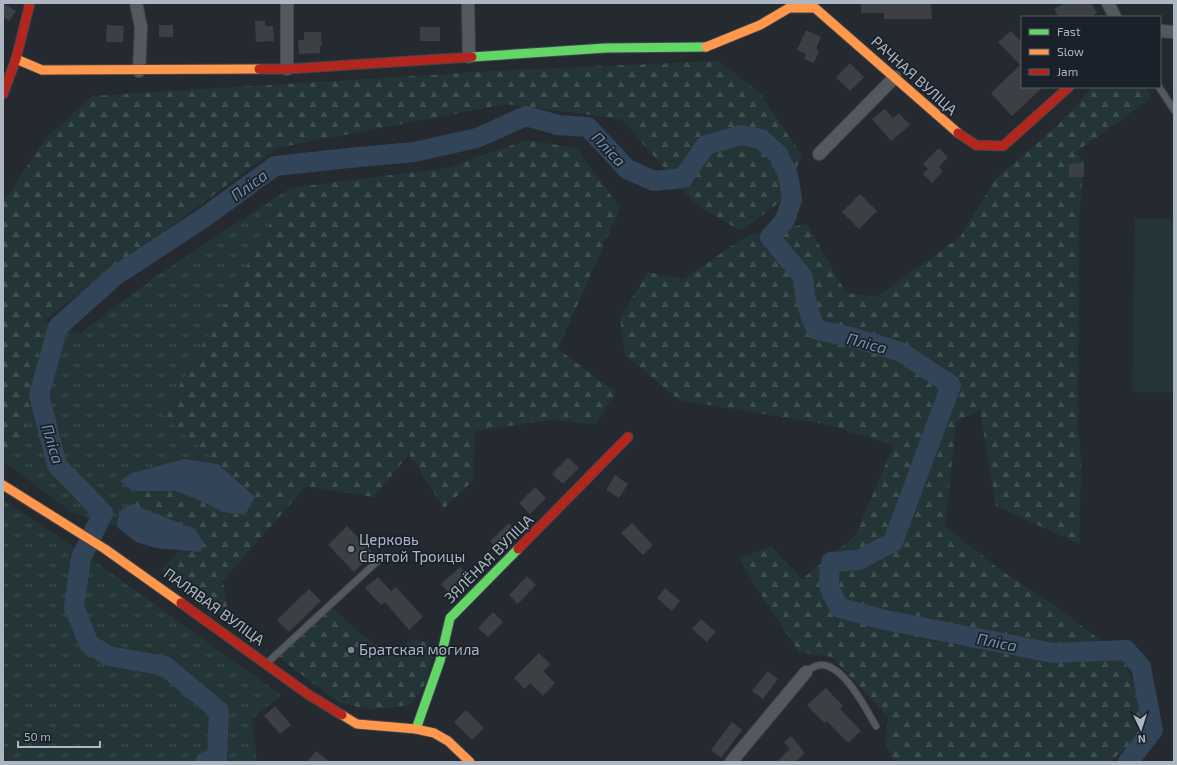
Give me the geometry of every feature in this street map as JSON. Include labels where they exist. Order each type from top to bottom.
[{"type":"street","points":[[3,94],[16,59],[30,3]]},
{"type":"street","points":[[136,3],[141,27],[138,71]]},
{"type":"street","points":[[287,69],[288,3]]},
{"type":"street","points":[[16,59],[42,70],[138,71],[287,69],[469,57],[468,3]]},
{"type":"street","points":[[1108,3],[1114,16]]},
{"type":"street","name":"РАЧНАЯ ВУЛІЦА","points":[[469,57],[606,48],[706,47],[760,25],[789,8],[799,7],[814,8],[896,76],[956,132],[976,145],[1003,146],[1068,88]]},
{"type":"street","points":[[1161,31],[1174,32]]},
{"type":"street","points":[[819,154],[896,76]]},
{"type":"street","name":"ЗЯЛЁНАЯ ВУЛІЦА","points":[[416,729],[440,661],[450,618],[628,437]]},
{"type":"street","name":"ПАЛЯВАЯ ВУЛІЦА","points":[[3,485],[105,549],[309,695],[357,724],[416,729],[434,733],[448,741],[470,762]]},
{"type":"street","points":[[734,761],[806,672]]},
{"type":"lane","points":[[1160,88],[1174,110]]},
{"type":"lane","points":[[266,664],[383,556]]},
{"type":"lane","points":[[806,672],[817,665],[830,666],[841,674],[853,689],[876,726]]},
{"type":"green space","points":[[719,61],[761,94],[802,156],[780,202],[741,231],[695,204],[622,119],[506,104],[277,148],[43,321],[25,433],[3,460],[3,203],[46,138],[92,96],[492,71]]},
{"type":"green space","points":[[1092,88],[1146,88],[1151,98],[1076,152],[1084,163],[1079,216],[1078,425],[1081,465],[1079,544],[996,506],[980,410],[956,422],[945,526],[1000,570],[1055,605],[1123,658],[1141,702],[1139,736],[1110,762],[894,762],[886,743],[888,717],[832,657],[799,652],[739,559],[771,546],[802,579],[855,536],[894,445],[824,424],[679,400],[625,355],[620,318],[648,272],[683,279],[748,235],[807,224],[846,293],[876,297],[960,237],[996,178],[1055,128]]},
{"type":"green space","points":[[527,140],[577,148],[620,208],[558,349],[616,392],[595,424],[550,420],[475,431],[473,481],[444,508],[409,454],[374,497],[306,486],[223,581],[227,607],[219,615],[161,570],[180,551],[200,552],[132,504],[132,491],[175,491],[195,498],[223,512],[255,497],[163,415],[290,188],[446,168]]},
{"type":"green space","points":[[290,188],[163,415],[218,464],[184,459],[120,481],[132,491],[132,504],[119,511],[117,527],[73,513],[3,461],[25,433],[43,321],[80,333],[155,277]]},
{"type":"green space","points":[[1135,218],[1174,219],[1174,393],[1132,392]]},
{"type":"green space","points":[[3,499],[104,568],[281,695],[252,719],[257,762],[3,762]]},
{"type":"green space","points":[[333,608],[360,633],[392,657],[412,639],[427,642],[432,658],[426,683],[410,705],[370,710],[338,702],[277,656]]},
{"type":"water","points":[[184,459],[218,464],[255,497],[245,515],[223,512],[195,498],[175,491],[132,491],[120,481],[132,473]]},
{"type":"water","points":[[132,504],[195,529],[204,543],[200,552],[156,548],[136,542],[117,527],[119,511]]},
{"type":"building","points":[[3,3],[16,11],[9,21],[3,17]]},
{"type":"building","points":[[861,3],[931,3],[932,19],[884,19],[884,13],[861,13]]},
{"type":"building","points":[[1065,3],[1091,3],[1097,13],[1092,16],[1058,16],[1054,9]]},
{"type":"building","points":[[255,21],[265,21],[265,26],[273,26],[274,41],[256,42]]},
{"type":"building","points":[[107,25],[124,26],[123,42],[106,42]]},
{"type":"building","points":[[159,25],[173,25],[173,37],[159,37]]},
{"type":"building","points":[[420,27],[440,27],[440,41],[420,41]]},
{"type":"building","points":[[806,30],[821,37],[816,49],[819,51],[814,63],[804,59],[806,54],[797,50]]},
{"type":"building","points":[[1011,31],[1021,42],[1021,88],[1042,88],[1012,116],[991,93],[1020,65],[998,42]]},
{"type":"building","points":[[304,32],[321,32],[322,46],[320,46],[320,53],[299,54],[298,40],[304,40]]},
{"type":"building","points":[[850,63],[864,77],[850,91],[836,77]]},
{"type":"building","points":[[885,109],[893,118],[899,113],[910,125],[891,141],[872,119]]},
{"type":"building","points":[[939,148],[948,157],[939,167],[943,171],[932,183],[923,174],[928,169],[923,164]]},
{"type":"building","points":[[1084,163],[1084,177],[1069,177],[1069,164]]},
{"type":"building","points":[[860,194],[877,211],[859,229],[842,212]]},
{"type":"building","points":[[568,458],[579,468],[563,484],[552,474]]},
{"type":"building","points":[[615,475],[628,484],[619,498],[606,490]]},
{"type":"building","points":[[535,487],[546,498],[530,514],[519,503]]},
{"type":"building","points":[[509,523],[517,532],[498,550],[490,541]]},
{"type":"building","points":[[632,523],[653,545],[643,555],[621,533]]},
{"type":"building","name":"Церковь Святой Троицы","points":[[347,526],[373,553],[354,572],[328,545]]},
{"type":"building","points":[[460,567],[469,576],[449,593],[441,584]]},
{"type":"building","points":[[527,576],[536,585],[518,604],[509,595]]},
{"type":"building","points":[[378,577],[391,591],[396,587],[423,617],[409,630],[385,602],[381,605],[365,588]]},
{"type":"building","points":[[665,588],[680,601],[672,611],[657,598]]},
{"type":"building","points":[[309,589],[321,601],[289,632],[277,620]]},
{"type":"building","points":[[493,612],[503,622],[488,637],[478,628]]},
{"type":"building","points":[[701,619],[716,632],[707,642],[692,629]]},
{"type":"building","points":[[539,653],[550,664],[543,671],[555,683],[543,696],[530,683],[525,689],[514,678]]},
{"type":"building","points":[[768,671],[778,679],[763,699],[752,691]]},
{"type":"building","points":[[826,688],[843,706],[840,709],[861,731],[848,743],[827,721],[824,723],[807,705]]},
{"type":"building","points":[[275,706],[291,725],[280,734],[264,716]]},
{"type":"building","points":[[466,710],[484,728],[472,740],[454,722]]},
{"type":"building","points":[[732,722],[742,730],[721,758],[711,750]]},
{"type":"building","points":[[791,736],[805,753],[795,762],[776,762],[790,749],[784,742]]},
{"type":"building","points":[[316,751],[329,762],[307,762]]},
{"type":"waterway","name":"Пліса","points":[[205,762],[217,758],[219,711],[165,666],[109,656],[89,644],[74,607],[81,558],[103,513],[57,465],[39,395],[58,327],[115,276],[202,219],[275,166],[414,152],[477,138],[526,116],[558,125],[588,127],[627,169],[654,181],[683,178],[706,145],[741,135],[761,139],[778,154],[788,175],[792,199],[785,220],[770,237],[803,277],[805,296],[811,318],[817,330],[851,337],[901,352],[951,385],[893,542],[859,560],[831,562],[829,582],[836,602],[840,608],[885,620],[1053,653],[1126,650],[1141,667],[1153,730],[1128,762]]},
{"type":"traffic: fast","points":[[472,57],[606,48],[706,47]]},
{"type":"traffic: fast","points":[[416,729],[440,661],[450,618],[518,549]]},
{"type":"traffic: slow","points":[[706,47],[760,25],[789,8],[815,8],[958,133]]},
{"type":"traffic: slow","points":[[16,59],[42,70],[259,69]]},
{"type":"traffic: slow","points":[[3,485],[105,549],[181,603]]},
{"type":"traffic: slow","points":[[342,715],[357,724],[416,729],[434,733],[448,741],[470,762]]},
{"type":"traffic: jam","points":[[3,94],[16,59],[30,3]]},
{"type":"traffic: jam","points":[[259,69],[287,69],[472,57]]},
{"type":"traffic: jam","points":[[958,133],[976,145],[1003,146],[1068,88]]},
{"type":"traffic: jam","points":[[518,549],[628,437]]},
{"type":"traffic: jam","points":[[181,603],[309,695],[342,715]]},
{"type":"place","name":"Церковь Святой Троицы","points":[[351,549]]},
{"type":"place","name":"Братская могила","points":[[351,650]]}]
